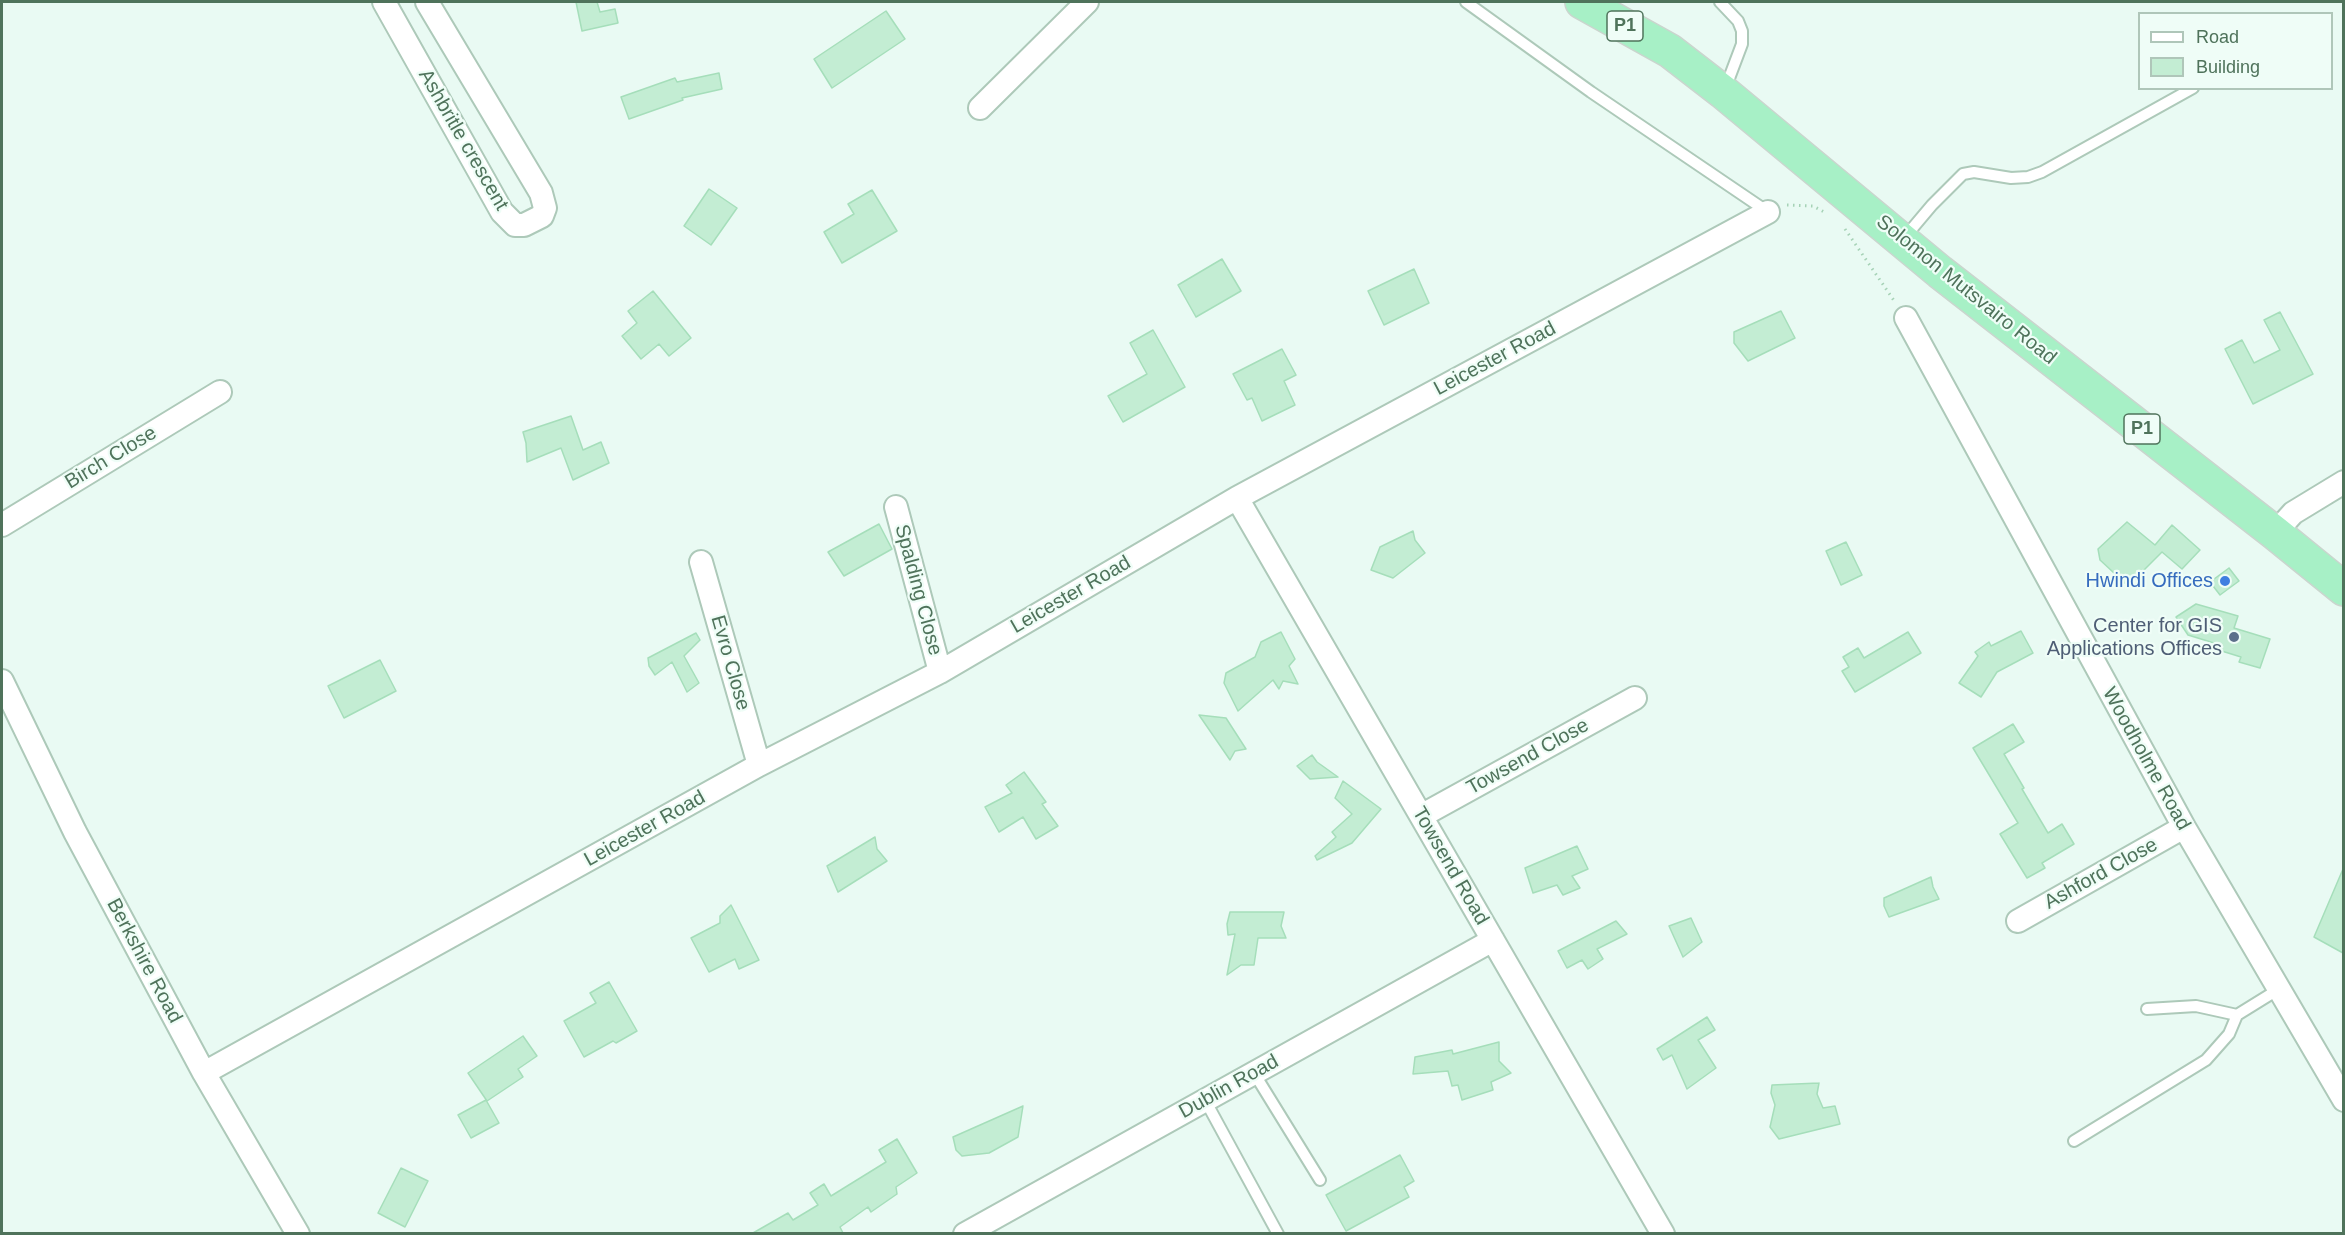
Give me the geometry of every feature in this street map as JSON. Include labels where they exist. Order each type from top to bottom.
[{"type":"highway","name":"Solomon Mutsvairo Road","points":[[1582,2],[1670,51],[1724,92],[1902,240],[2343,589]]},
{"type":"highway","name":"P1","points":[[1630,2],[1670,51]]},
{"type":"street","name":"Ashbritle crescent","points":[[384,2],[502,212],[514,225],[524,225],[542,216],[545,208],[541,193],[427,2]]},
{"type":"street","points":[[980,108],[1087,2]]},
{"type":"street","name":"Leicester Road","points":[[204,1073],[759,765],[940,672],[1237,498],[1768,212]]},
{"type":"street","name":"Woodholme Road","points":[[1906,318],[2184,827],[2343,1100]]},
{"type":"street","name":"Birch Close","points":[[2,525],[220,392]]},
{"type":"street","points":[[2275,533],[2293,513],[2343,482]]},
{"type":"street","name":"Towsend Road","points":[[1237,498],[1663,1233]]},
{"type":"street","name":"Spalding Close","points":[[896,507],[940,672]]},
{"type":"street","name":"Evro Close","points":[[701,562],[759,765]]},
{"type":"street","name":"Berkshire Road","points":[[2,681],[75,832],[204,1073],[298,1233]]},
{"type":"street","name":"Towsend Close","points":[[1421,816],[1635,698]]},
{"type":"street","name":"Ashford Close","points":[[2018,921],[2184,827]]},
{"type":"street","name":"Dublin Road","points":[[965,1233],[1493,940]]},
{"type":"lane","points":[[1466,2],[1591,92],[1768,212]]},
{"type":"lane","points":[[1720,2],[1738,21],[1742,31],[1742,44],[1724,92]]},
{"type":"lane","points":[[1902,240],[1963,174],[1974,172],[2011,178],[2035,174],[2189,90]]},
{"type":"lane","points":[[2074,1141],[2206,1060],[2229,1034],[2237,1015],[2279,989]]},
{"type":"lane","points":[[2147,1009],[2196,1006],[2237,1015]]},
{"type":"lane","points":[[1254,1073],[1320,1180]]},
{"type":"lane","points":[[1205,1100],[1278,1233]]},
{"type":"path","points":[[1768,212],[1791,204],[1814,206],[1834,217]]},
{"type":"path","points":[[1842,225],[1850,233],[1906,318]]},
{"type":"building","points":[[576,2],[597,2],[600,12],[615,9],[618,23],[582,31]]},
{"type":"building","points":[[886,11],[905,39],[832,88],[814,59]]},
{"type":"building","points":[[719,73],[722,89],[682,98],[683,100],[629,119],[621,97],[675,78],[677,82]]},
{"type":"building","points":[[709,189],[737,208],[711,245],[684,226]]},
{"type":"building","points":[[872,190],[897,231],[842,263],[824,232],[854,214],[848,204]]},
{"type":"building","points":[[1222,259],[1241,291],[1196,317],[1178,285]]},
{"type":"building","points":[[1414,269],[1429,303],[1384,325],[1368,291]]},
{"type":"building","points":[[653,291],[691,338],[669,356],[659,344],[641,359],[622,336],[637,323],[628,311]]},
{"type":"building","points":[[1781,311],[1795,338],[1748,361],[1734,343],[1734,332]]},
{"type":"building","points":[[2280,312],[2313,374],[2253,404],[2225,349],[2242,340],[2254,363],[2280,350],[2264,320]]},
{"type":"building","points":[[1153,330],[1185,387],[1123,422],[1108,396],[1147,374],[1130,343]]},
{"type":"building","points":[[1282,349],[1296,375],[1284,381],[1295,405],[1262,421],[1252,398],[1247,400],[1233,374]]},
{"type":"building","points":[[571,416],[583,450],[601,442],[609,463],[573,480],[561,448],[527,462],[523,432]]},
{"type":"building","points":[[2127,522],[2155,545],[2172,525],[2200,550],[2182,569],[2162,552],[2128,586],[2100,560],[2098,549]]},
{"type":"building","points":[[879,524],[892,549],[844,576],[828,552]]},
{"type":"building","points":[[1413,531],[1415,540],[1425,553],[1393,578],[1371,570],[1380,547]]},
{"type":"building","points":[[1846,542],[1862,575],[1841,585],[1826,551]]},
{"type":"building","name":"Hwindi Offices","points":[[2229,568],[2239,581],[2220,595],[2210,582]]},
{"type":"building","points":[[2196,604],[2238,616],[2234,628],[2270,639],[2260,668],[2239,662],[2241,657],[2212,648],[2214,643],[2188,635],[2176,617]]},
{"type":"building","points":[[2021,631],[2033,653],[1997,672],[1981,697],[1959,683],[1978,656],[1975,652],[1989,642],[1991,646]]},
{"type":"building","points":[[1281,632],[1295,659],[1289,666],[1298,684],[1283,681],[1279,689],[1273,680],[1238,711],[1224,683],[1226,673],[1255,657],[1261,642]]},
{"type":"building","points":[[1908,632],[1921,653],[1855,692],[1842,671],[1849,667],[1843,657],[1858,648],[1864,658]]},
{"type":"building","points":[[696,633],[700,640],[684,656],[699,683],[687,692],[672,662],[655,675],[649,666],[648,658]]},
{"type":"building","points":[[380,660],[396,691],[344,718],[328,686]]},
{"type":"building","points":[[1199,715],[1226,718],[1246,749],[1235,751],[1230,760]]},
{"type":"building","points":[[2013,724],[2024,742],[2004,754],[2048,833],[2062,824],[2074,844],[2042,863],[2045,868],[2027,878],[2000,834],[2018,823],[1973,748]]},
{"type":"building","points":[[1312,755],[1317,762],[1338,777],[1310,779],[1297,766]]},
{"type":"building","points":[[1024,772],[1046,802],[1042,804],[1058,826],[1036,839],[1023,817],[999,832],[985,807],[1012,793],[1006,785]]},
{"type":"building","points":[[1343,781],[1381,809],[1352,843],[1317,860],[1315,856],[1336,837],[1332,832],[1352,814],[1335,798]]},
{"type":"building","points":[[875,837],[877,849],[887,861],[838,892],[827,866]]},
{"type":"building","points":[[1577,846],[1588,869],[1572,876],[1580,888],[1563,895],[1557,885],[1533,893],[1525,868]]},
{"type":"building","points":[[2343,869],[2343,953],[2314,937]]},
{"type":"building","points":[[1931,877],[1939,899],[1889,917],[1884,906],[1884,898]]},
{"type":"building","points":[[731,905],[759,960],[739,969],[735,959],[709,972],[691,938],[720,923],[720,916]]},
{"type":"building","points":[[1230,912],[1284,912],[1281,926],[1286,938],[1258,938],[1254,965],[1241,965],[1227,975],[1235,934],[1228,935],[1227,924]]},
{"type":"building","points":[[1691,918],[1702,942],[1683,957],[1669,926]]},
{"type":"building","points":[[1616,921],[1627,934],[1597,949],[1603,959],[1588,969],[1582,960],[1567,968],[1558,951]]},
{"type":"building","points":[[609,982],[637,1031],[584,1057],[564,1021],[596,1003],[590,993]]},
{"type":"building","points":[[1707,1017],[1715,1030],[1698,1040],[1716,1068],[1687,1089],[1672,1055],[1663,1060],[1657,1049]]},
{"type":"building","points":[[523,1036],[537,1056],[518,1069],[523,1077],[487,1101],[468,1073]]},
{"type":"building","points":[[1499,1042],[1499,1061],[1511,1073],[1491,1082],[1493,1090],[1462,1100],[1458,1085],[1452,1086],[1448,1071],[1413,1074],[1415,1057],[1452,1050],[1453,1054]]},
{"type":"building","points":[[1819,1083],[1817,1094],[1823,1108],[1835,1106],[1840,1124],[1779,1139],[1770,1127],[1775,1105],[1771,1093],[1772,1085]]},
{"type":"building","points":[[486,1100],[499,1123],[471,1138],[458,1115]]},
{"type":"building","points":[[1023,1106],[1018,1137],[989,1153],[962,1156],[956,1150],[953,1137]]},
{"type":"building","points":[[897,1139],[917,1173],[896,1187],[897,1194],[871,1212],[868,1207],[840,1227],[843,1233],[753,1233],[788,1213],[793,1220],[818,1205],[810,1193],[824,1184],[831,1196],[886,1162],[879,1150]]},
{"type":"building","points":[[1400,1155],[1414,1181],[1404,1187],[1409,1197],[1346,1231],[1326,1195]]},
{"type":"building","points":[[401,1168],[428,1181],[405,1227],[378,1213]]},
{"type":"place","name":"Hwindi Offices","points":[[2225,581]]},
{"type":"place","name":"Center for GIS Applications Offices","points":[[2234,637]]}]
